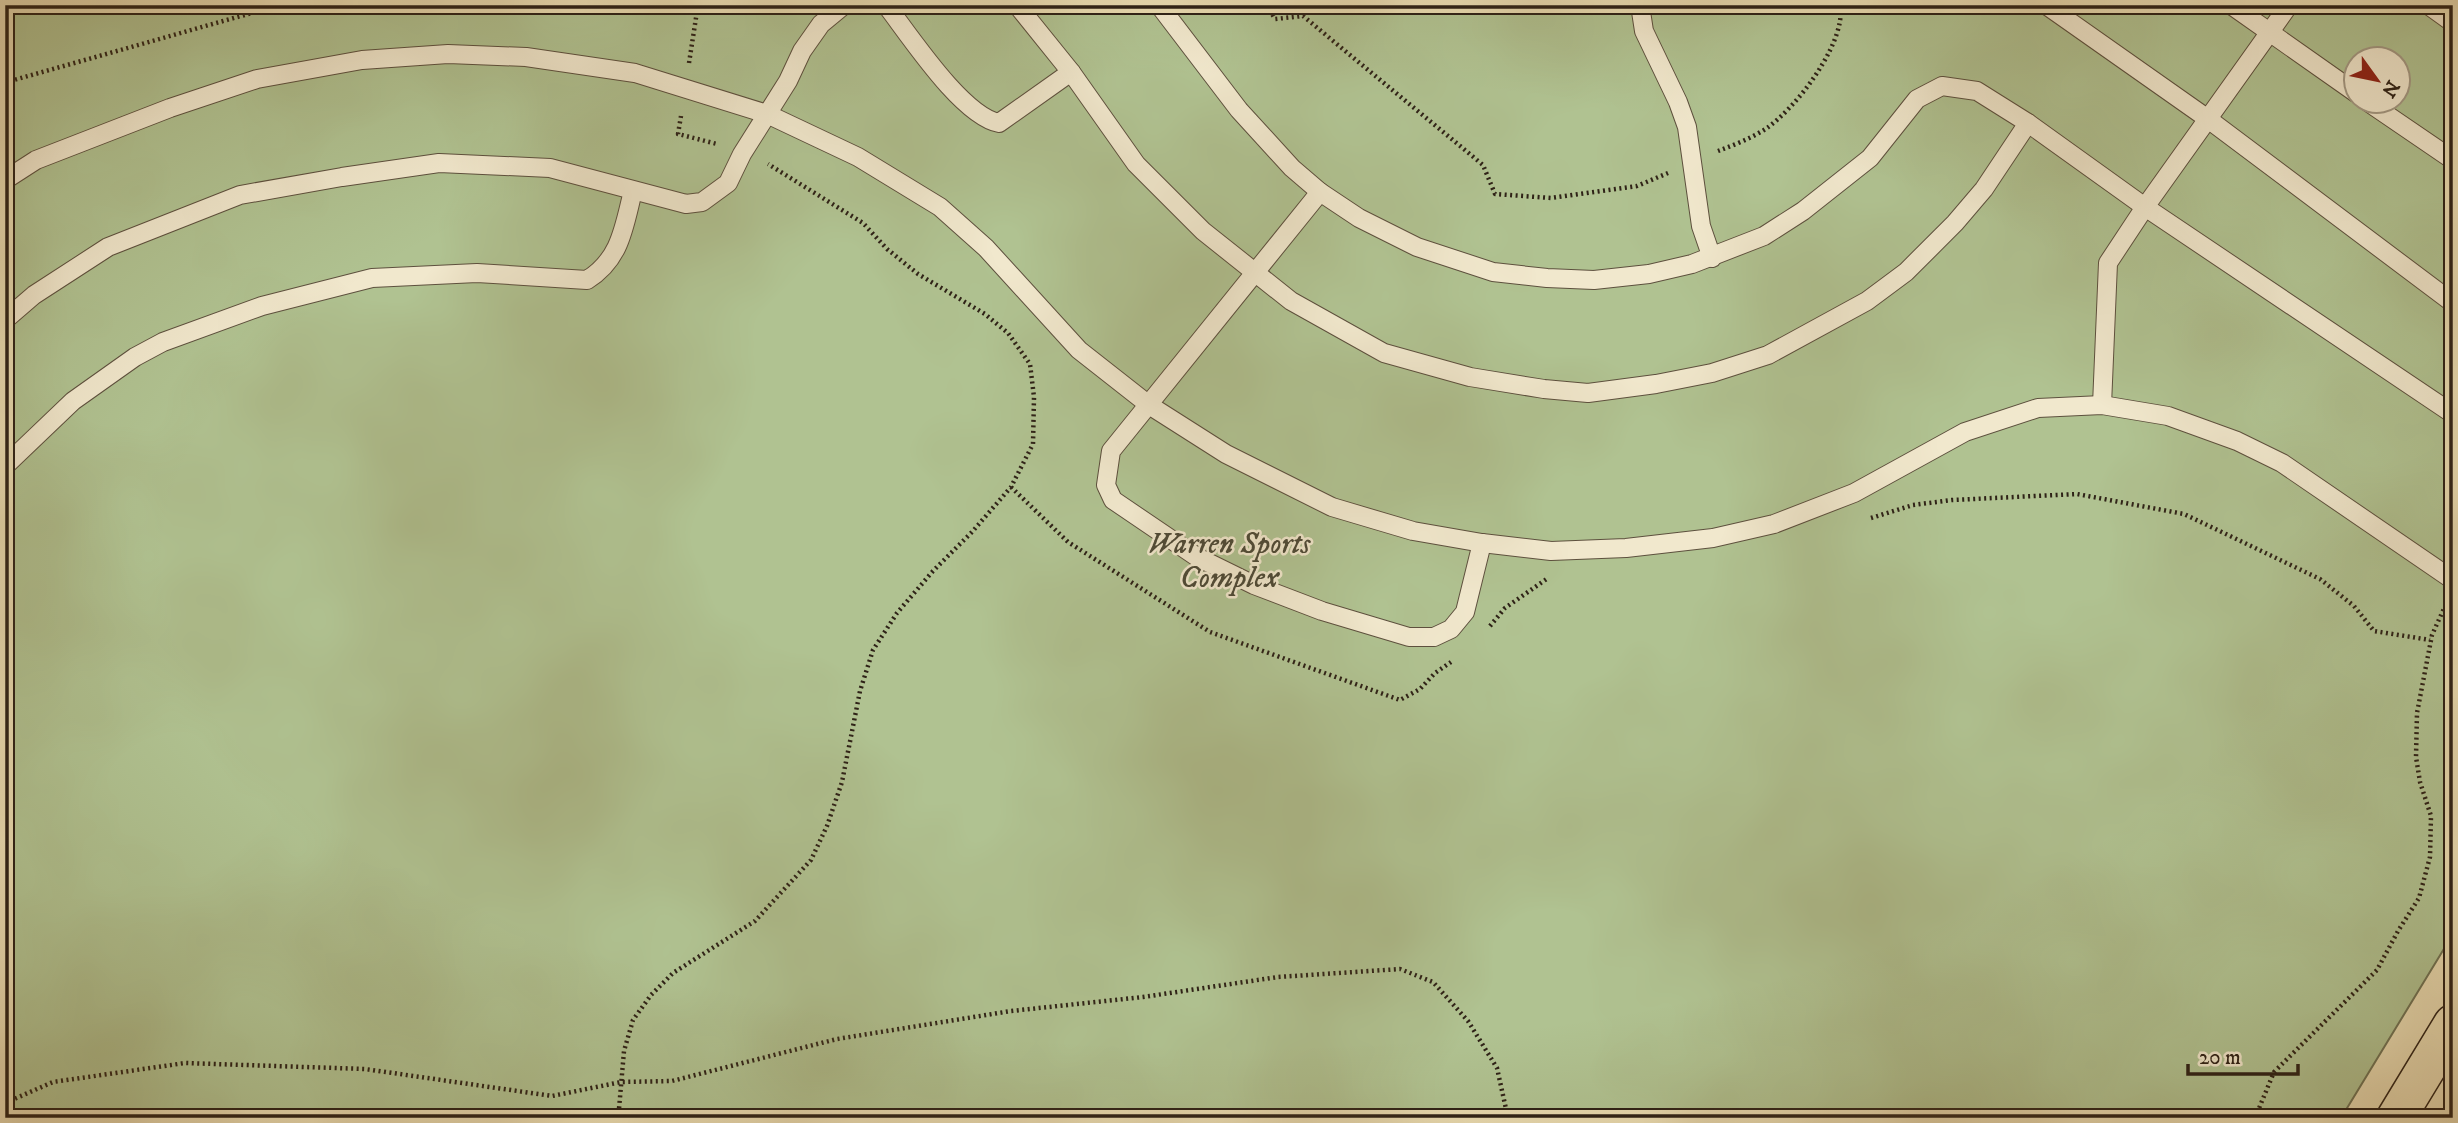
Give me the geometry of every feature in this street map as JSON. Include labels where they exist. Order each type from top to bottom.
[{"type":"main road","points":[[2396,1118],[2453,1024]]},
{"type":"lane","points":[[5,320],[34,295],[108,247],[240,195],[342,177],[439,163],[550,168],[686,204],[702,202],[729,184],[742,154],[788,81],[802,51],[821,24],[844,5]]},
{"type":"lane","points":[[886,5],[968,107],[990,122],[999,123],[1071,72]]},
{"type":"lane","points":[[1017,5],[1071,72],[1136,164],[1203,231],[1291,301],[1384,352],[1417,364],[1470,377],[1544,389],[1588,393],[1712,373],[1768,355],[1867,301],[1906,272],[1955,223],[1984,189],[2028,123]]},
{"type":"lane","points":[[1159,5],[1239,110],[1292,168],[1320,192],[1359,218],[1416,247],[1493,272],[1547,278],[1594,280],[1649,274],[1712,258],[1764,236],[1803,211],[1870,158],[1917,99],[1942,86],[1977,92],[2028,123],[2145,207],[2453,414]]},
{"type":"lane","points":[[1640,5],[1644,31],[1687,127],[1702,226],[1712,258]]},
{"type":"lane","points":[[2046,5],[2208,119],[2453,303]]},
{"type":"lane","points":[[2231,5],[2342,83]]},
{"type":"lane","points":[[2102,405],[2108,263],[2289,5]]},
{"type":"lane","points":[[2428,5],[2453,23]]},
{"type":"lane","points":[[5,180],[36,160],[170,108],[257,79],[362,60],[448,54],[526,57],[635,73],[767,114],[858,157],[940,206],[986,248],[1079,350],[1149,405],[1226,454],[1332,507],[1413,531],[1550,551],[1626,548],[1713,538],[1774,524],[1854,493],[1965,432],[2038,408],[2102,405],[2168,416],[2237,440],[2282,463],[2451,588]]},
{"type":"lane","points":[[2389,116],[2453,160]]},
{"type":"lane","points":[[5,466],[73,401],[135,357],[163,342],[262,306],[372,278],[477,273],[587,280],[601,271],[620,245],[634,191]]},
{"type":"lane","points":[[1320,192],[1111,452],[1106,485],[1113,500],[1198,557],[1255,585],[1322,611],[1409,637],[1434,637],[1451,629],[1465,612],[1482,543]]},
{"type":"path","points":[[5,84],[280,5]]},
{"type":"path","points":[[1267,5],[1275,19],[1303,16],[1483,164],[1495,194],[1551,198],[1637,186],[1732,146],[1767,127],[1791,105],[1813,78],[1830,50],[1841,19],[1838,5]]},
{"type":"path","points":[[624,1118],[620,1109],[621,1082],[624,1051],[633,1020],[651,995],[674,973],[755,921],[811,860],[827,826],[842,782],[860,691],[873,650],[897,613],[1011,487],[1033,444],[1034,397],[1030,363],[1008,333],[985,314],[918,274],[887,249],[863,223],[772,166],[678,134],[680,125]]},
{"type":"path","points":[[1011,487],[1068,542],[1210,632],[1400,700],[1420,689],[1435,673],[1456,659]]},
{"type":"path","points":[[1860,523],[1913,505],[1952,500],[2077,494],[2184,514],[2320,579],[2354,606],[2374,631],[2430,640]]},
{"type":"path","points":[[1489,627],[1505,608],[1548,578],[1558,576]]},
{"type":"path","points":[[2255,1118],[2274,1072],[2377,970],[2419,898],[2430,857],[2431,816],[2420,782],[2416,757],[2417,713],[2430,640],[2451,588]]},
{"type":"path","points":[[5,1103],[52,1082],[185,1063],[365,1069],[552,1096],[621,1082],[672,1082],[837,1039],[1011,1011],[1143,997],[1278,977],[1400,969],[1433,982],[1468,1021],[1497,1068],[1508,1118]]},
{"type":"green space","name":"Warren Sports Complex","points":[[5,5],[2453,5],[2453,934],[2341,1118],[5,1118]]}]
